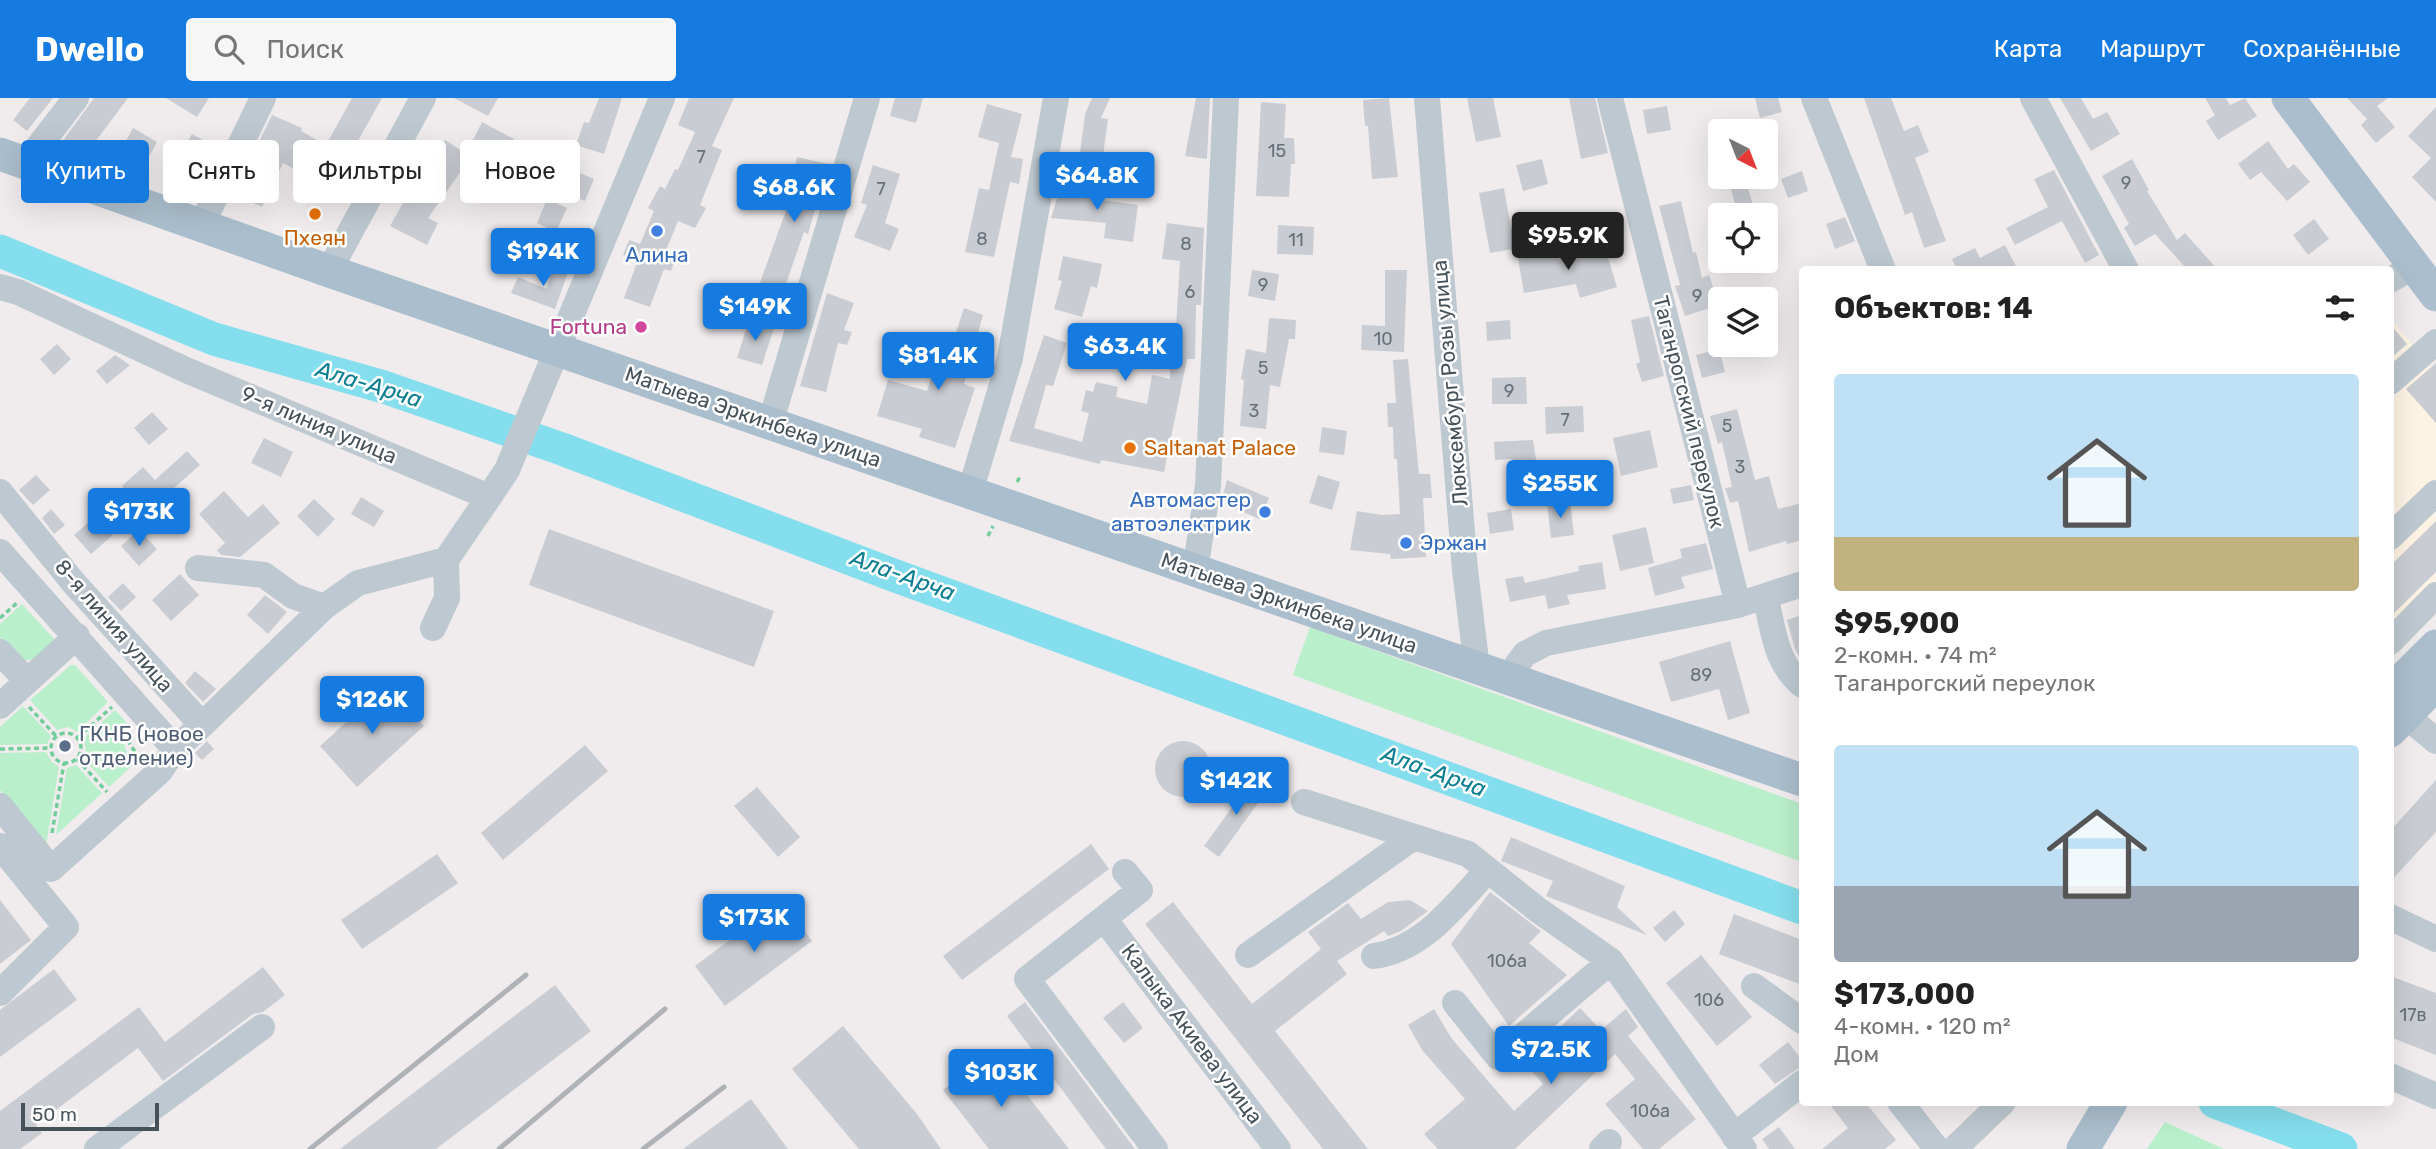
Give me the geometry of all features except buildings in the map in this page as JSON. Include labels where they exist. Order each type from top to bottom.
[{"type":"main road","points":[[2288,98],[2422,285]]},
{"type":"main road","name":"Матыева Эркинбека улица","points":[[13,159],[329,271],[1799,779]]},
{"type":"main road","points":[[2395,713],[2436,646]]},
{"type":"main road","points":[[2395,713],[2436,684]]},
{"type":"main road","points":[[2083,1149],[2109,1106]]},
{"type":"main road","points":[[2106,1149],[2132,1106]]},
{"type":"street","points":[[13,159],[76,98]]},
{"type":"street","points":[[201,226],[263,98]]},
{"type":"street","points":[[329,271],[423,98]]},
{"type":"street","points":[[433,628],[447,598],[446,560],[507,470],[555,348],[662,98]]},
{"type":"street","points":[[770,424],[867,98]]},
{"type":"street","points":[[970,492],[1010,358],[1056,98]]},
{"type":"street","points":[[1195,570],[1209,486],[1226,98]]},
{"type":"street","name":"Люксембург Розы улица","points":[[1427,98],[1465,570],[1492,673]]},
{"type":"street","name":"Таганрогский переулок","points":[[1610,98],[1738,605]]},
{"type":"street","points":[[1814,98],[1881,266]]},
{"type":"street","points":[[2033,98],[2124,266]]},
{"type":"street","name":"9-я линия улица","points":[[0,287],[18,292],[186,370],[489,497]]},
{"type":"street","points":[[2394,379],[2436,342]]},
{"type":"street","name":"8-я линия улица","points":[[0,492],[73,582],[202,725]]},
{"type":"street","points":[[2394,533],[2436,493]]},
{"type":"street","points":[[0,552],[175,749]]},
{"type":"street","points":[[0,806],[51,869],[160,771],[175,749],[324,607],[358,583],[446,560]]},
{"type":"street","points":[[198,568],[264,575],[293,596],[324,607]]},
{"type":"street","points":[[1492,673],[1546,643],[1738,605],[1799,585]]},
{"type":"street","points":[[2394,638],[2436,595]]},
{"type":"street","points":[[1765,596],[1777,654],[1799,682]]},
{"type":"street","points":[[0,652],[17,696],[77,636]]},
{"type":"street","points":[[2395,713],[2436,741]]},
{"type":"street","points":[[1304,802],[1468,854],[1611,961],[1739,1143],[1799,1086]]},
{"type":"street","points":[[1248,954],[1414,837]]},
{"type":"street","points":[[0,846],[75,919],[0,993]]},
{"type":"street","points":[[1374,956],[1394,953],[1416,941],[1439,922],[1488,870]]},
{"type":"street","points":[[1125,872],[1140,890],[1027,979],[1155,1149]]},
{"type":"street","points":[[2394,919],[2436,939]]},
{"type":"street","name":"Калыка Акиева улица","points":[[1105,920],[1278,1149]]},
{"type":"street","points":[[1455,1003],[1498,1057],[1611,961]]},
{"type":"street","points":[[1754,986],[1799,1019]]},
{"type":"street","points":[[97,1149],[262,1027]]},
{"type":"street","points":[[2394,1078],[2436,1096]]},
{"type":"street","points":[[1903,1106],[1937,1149]]},
{"type":"street","points":[[1954,1149],[1999,1106]]},
{"type":"path","points":[[0,618],[22,598]]},
{"type":"path","points":[[17,696],[56,736]]},
{"type":"path","points":[[78,738],[116,703]]},
{"type":"path","points":[[134,771],[143,763],[128,741],[136,726]]},
{"type":"path","points":[[56,736],[69,733],[78,738],[81,746],[76,759]]},
{"type":"path","points":[[56,736],[50,748],[53,757],[64,763],[76,759]]},
{"type":"path","points":[[0,749],[50,748]]},
{"type":"path","points":[[76,759],[108,794],[117,786]]},
{"type":"path","points":[[51,836],[64,763]]},
{"type":"shaded area","points":[[2394,322],[2436,374],[2436,607],[2394,650]]},
{"type":"green space","points":[[22,604],[56,641],[38,656],[27,660],[22,659],[0,638],[0,624]]},
{"type":"green space","points":[[1310,627],[1799,803],[1799,861],[1293,675]]},
{"type":"green space","points":[[71,665],[75,665],[108,702],[77,732],[68,727],[57,730],[30,700]]},
{"type":"green space","points":[[23,706],[51,736],[47,744],[0,745],[0,727]]},
{"type":"green space","points":[[115,710],[130,726],[123,738],[126,750],[136,762],[109,787],[83,758],[86,749],[83,739]]},
{"type":"green space","points":[[46,752],[59,767],[46,846],[0,790],[0,753]]},
{"type":"green space","points":[[76,765],[102,793],[56,835],[67,768]]},
{"type":"green space","points":[[2165,1122],[2224,1149],[2147,1149]]},
{"type":"waterway","name":"Ала-Арча","points":[[0,251],[214,339],[384,387],[562,449],[893,575],[1799,907]]},
{"type":"waterway","name":"Ала-Арча","points":[[2226,1106],[2341,1149]]},
{"type":"railway","points":[[310,1149],[526,975]]},
{"type":"railway","points":[[499,1149],[665,1009]]},
{"type":"railway","points":[[643,1149],[724,1087]]},
{"type":"place","name":"Пхеян","points":[[315,214]]},
{"type":"place","name":"Алина","points":[[657,231]]},
{"type":"place","name":"Fortuna","points":[[641,327]]},
{"type":"place","name":"Saltanat Palace","points":[[1130,448]]},
{"type":"place","name":"Автомастер автоэлектрик","points":[[1265,512]]},
{"type":"place","name":"Эржан","points":[[1406,543]]},
{"type":"place","name":"ГКНБ (новое отделение)","points":[[65,746]]}]
